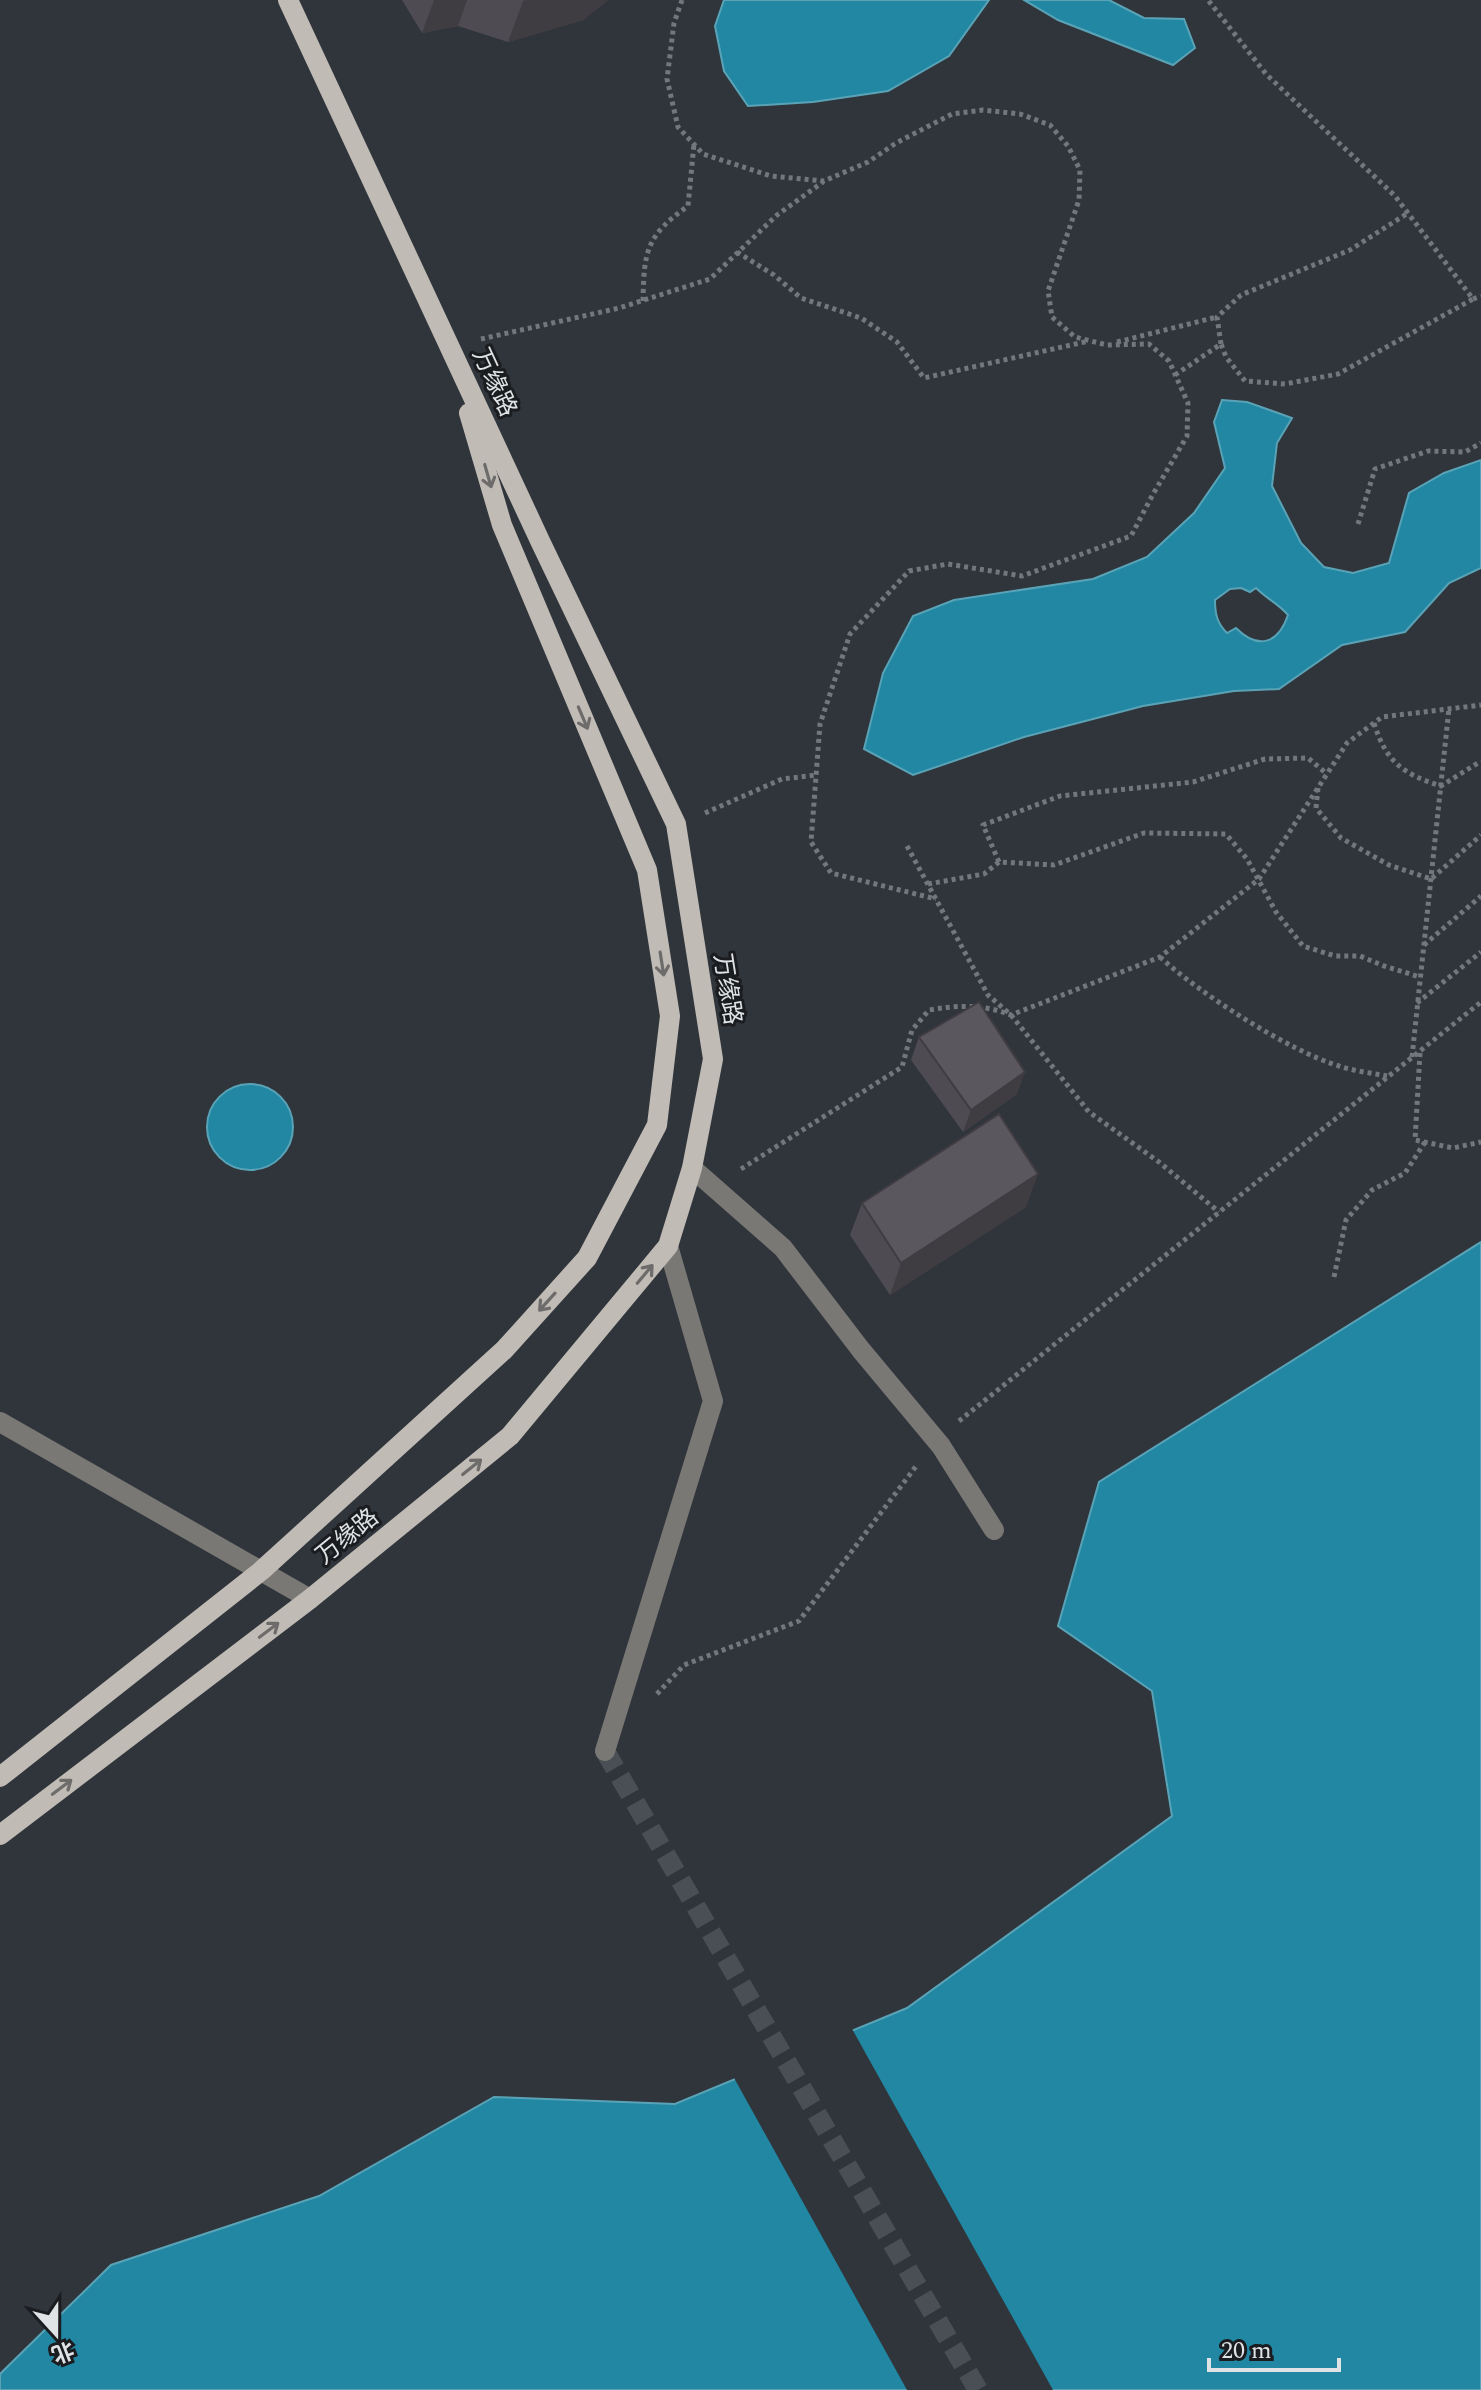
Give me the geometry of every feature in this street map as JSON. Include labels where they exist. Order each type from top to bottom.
[{"type":"main road","points":[[288,0],[450,348]]},
{"type":"main road","name":"万缘路","points":[[0,1835],[310,1599],[510,1436],[668,1246],[692,1168],[713,1059],[676,824],[450,348]]},
{"type":"main road","name":"万缘路","points":[[0,1777],[261,1571],[504,1350],[587,1258],[657,1125],[670,1016],[647,870],[502,525],[450,348]]},
{"type":"street","points":[[692,1168],[783,1248],[861,1350],[936,1440],[994,1530]]},
{"type":"street","points":[[605,1751],[713,1401],[668,1246]]},
{"type":"street","points":[[0,1422],[310,1599]]},
{"type":"path","points":[[682,0],[674,23],[667,79],[678,127],[703,154],[771,176],[824,181]]},
{"type":"path","points":[[1208,0],[1266,74],[1395,196],[1473,299]]},
{"type":"path","points":[[450,348],[511,330],[619,308],[710,279],[777,215],[824,181],[868,162],[896,143],[952,114],[983,110],[1020,114],[1050,125],[1068,146],[1080,170],[1079,200],[1048,291],[1052,317],[1075,337],[1107,345],[1149,344],[1169,361],[1188,403],[1187,436],[1131,536],[1022,576],[948,564],[909,571],[850,634],[820,724],[811,842],[831,873],[936,899]]},
{"type":"path","points":[[643,301],[644,258],[664,223],[688,206],[694,144]]},
{"type":"path","points":[[1107,345],[1217,317],[1241,295],[1350,250],[1408,213]]},
{"type":"path","points":[[737,252],[774,275],[801,298],[861,318],[897,342],[924,378],[1090,341]]},
{"type":"path","points":[[1217,317],[1226,357],[1245,381],[1285,384],[1338,374],[1481,296]]},
{"type":"path","points":[[1175,375],[1221,344]]},
{"type":"path","points":[[1358,524],[1375,469],[1428,451],[1465,452],[1481,443]]},
{"type":"path","points":[[713,1186],[902,1067],[912,1030],[929,1010],[958,1005],[992,1008],[1011,1015],[1160,957],[1259,879],[1347,743],[1382,717],[1481,705]]},
{"type":"path","points":[[1412,1058],[1449,708]]},
{"type":"path","points":[[1374,723],[1388,757],[1411,776],[1441,786]]},
{"type":"path","points":[[999,862],[983,825],[1060,796],[1193,782],[1265,759],[1308,758],[1327,774]]},
{"type":"path","points":[[1441,786],[1481,761]]},
{"type":"path","points":[[676,824],[782,779],[817,775]]},
{"type":"path","points":[[1318,787],[1316,808],[1341,838],[1389,865],[1431,879]]},
{"type":"path","points":[[928,884],[984,874],[999,862],[1054,865],[1144,833],[1226,834],[1259,879],[1276,912],[1303,946],[1335,956],[1360,956],[1420,977]]},
{"type":"path","points":[[1431,879],[1481,835]]},
{"type":"path","points":[[907,846],[988,995],[1011,1015],[1089,1112],[1159,1162],[1219,1212]]},
{"type":"path","points":[[1424,945],[1481,896]]},
{"type":"path","points":[[1417,1003],[1481,952]]},
{"type":"path","points":[[1160,957],[1177,973],[1275,1037],[1337,1066],[1388,1076]]},
{"type":"path","points":[[655,1697],[684,1665],[799,1621],[936,1440],[1481,1002]]},
{"type":"path","points":[[1420,1051],[1415,1140],[1453,1148],[1481,1142]]},
{"type":"path","points":[[1334,1277],[1346,1220],[1372,1190],[1405,1173],[1425,1142]]},
{"type":"water","points":[[724,0],[989,0],[949,56],[888,91],[813,102],[748,106],[724,71],[715,26]]},
{"type":"water","points":[[1024,0],[1109,0],[1144,18],[1184,19],[1195,48],[1173,65],[1058,20]]},
{"type":"water","points":[[1222,400],[1247,402],[1292,418],[1277,443],[1272,486],[1301,543],[1324,567],[1353,573],[1389,563],[1409,493],[1444,473],[1481,460],[1481,568],[1449,583],[1405,632],[1342,645],[1279,689],[1234,691],[1143,706],[1024,737],[913,775],[864,749],[883,673],[913,616],[954,600],[1093,579],[1147,557],[1194,513],[1225,468],[1214,422]],"holes":[[[1241,588],[1250,592],[1256,588],[1288,615],[1279,632],[1266,641],[1252,639],[1236,628],[1227,633],[1217,618],[1215,600],[1230,589]]]},
{"type":"water","points":[[250,1084],[274,1091],[286,1103],[293,1127],[286,1151],[274,1163],[250,1170],[226,1163],[214,1151],[207,1127],[214,1103],[226,1091]]},
{"type":"water","points":[[1481,1242],[1481,2390],[0,2390],[0,2374],[111,2265],[319,2196],[494,2097],[675,2104],[907,2008],[1172,1816],[1152,1691],[1058,1626],[1099,1482]]},
{"type":"pier","points":[[851,2027],[1053,2390],[907,2390],[733,2076]]},
{"type":"building","points":[[979,1002],[1025,1072],[971,1110],[919,1037]]},
{"type":"building","points":[[999,1114],[1038,1174],[901,1263],[862,1203]]},
{"type":"tunnel","points":[[605,1751],[978,2390]]}]
